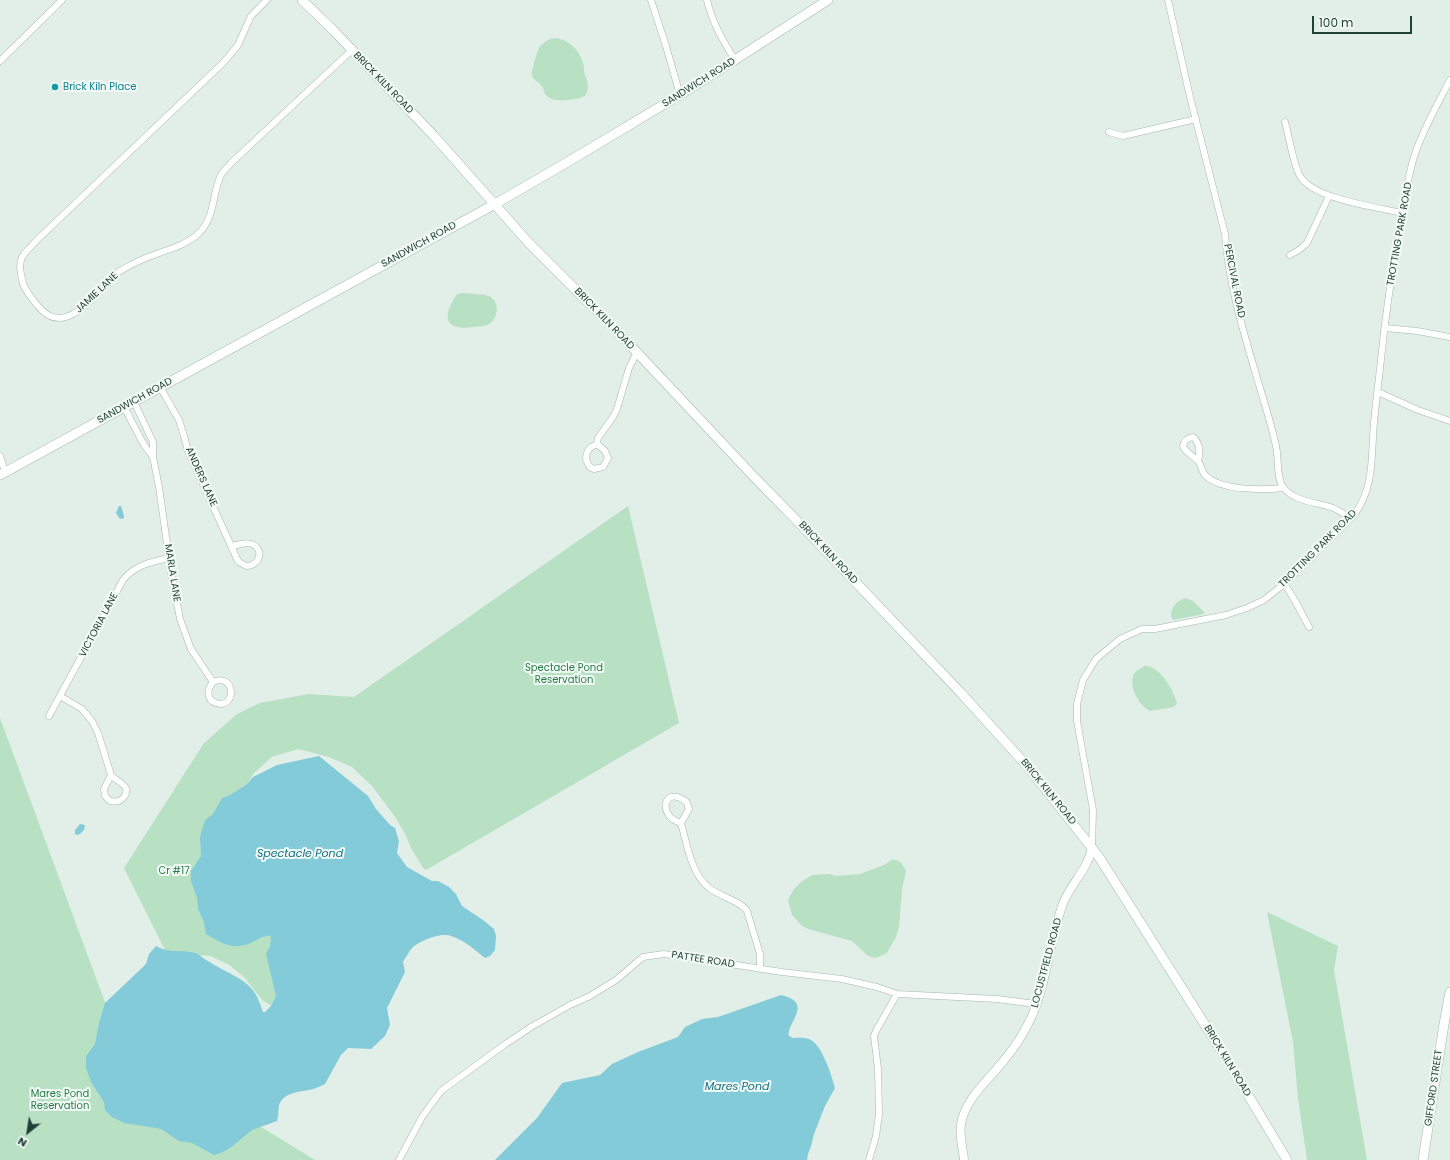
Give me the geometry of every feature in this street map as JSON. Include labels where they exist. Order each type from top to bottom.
[{"type":"main road","name":"BRICK KILN ROAD","points":[[302,0],[434,136],[528,242],[637,352],[975,708],[1028,767],[1092,848],[1226,1058],[1287,1160]]},
{"type":"main road","name":"SANDWICH ROAD","points":[[3,474],[495,204],[680,95],[828,0]]},
{"type":"main road","name":"GIFFORD STREET","points":[[1423,1160],[1450,992]]},
{"type":"street","points":[[0,61],[62,0]]},
{"type":"street","name":"JAMIE LANE","points":[[266,0],[251,16],[238,45],[224,62],[38,238],[22,256],[19,266],[24,286],[32,299],[45,313],[56,318],[75,314],[117,274],[135,262],[180,245],[198,234],[208,222],[220,175],[352,50]]},
{"type":"street","points":[[651,0],[680,95]]},
{"type":"street","points":[[707,0],[711,14],[723,42],[735,60]]},
{"type":"street","name":"PERCIVAL ROAD","points":[[1168,0],[1225,234],[1232,283],[1276,446],[1279,472],[1282,486],[1284,488]]},
{"type":"street","name":"TROTTING PARK ROAD","points":[[1092,848],[1093,810],[1077,721],[1077,704],[1083,680],[1096,660],[1120,639],[1142,629],[1155,629],[1226,615],[1264,600],[1284,584],[1351,518],[1361,505],[1368,489],[1372,470],[1385,328],[1395,249],[1402,213],[1416,152],[1429,121],[1450,80]]},
{"type":"street","points":[[1109,132],[1123,136],[1196,119]]},
{"type":"street","points":[[1285,122],[1297,171],[1306,184],[1329,196],[1402,213]]},
{"type":"street","points":[[1290,255],[1307,243],[1329,196]]},
{"type":"street","points":[[1385,328],[1417,331],[1450,337]]},
{"type":"street","points":[[597,444],[598,438],[613,417],[637,352]]},
{"type":"street","name":"ANDERS LANE","points":[[160,387],[179,420],[188,451],[239,562],[246,566],[254,564],[259,558],[259,551],[254,544],[247,543],[232,546]]},
{"type":"street","points":[[1378,392],[1418,410],[1450,421]]},
{"type":"street","name":"MARLA LANE","points":[[134,402],[153,442],[152,457],[159,487],[175,596],[185,634],[191,649],[213,682]]},
{"type":"street","name":"MARLA LANE","points":[[124,408],[152,457]]},
{"type":"street","points":[[0,456],[3,474]]},
{"type":"street","points":[[1198,461],[1205,476],[1214,481],[1255,490],[1284,488],[1298,499],[1335,508],[1351,518]]},
{"type":"street","name":"VICTORIA LANE","points":[[49,716],[116,592],[128,574],[145,564],[169,558]]},
{"type":"street","points":[[1284,584],[1292,593],[1296,605],[1309,626]]},
{"type":"street","points":[[60,696],[82,709],[92,721],[98,732],[111,775],[125,787],[125,794],[122,800],[118,802],[110,801],[105,796],[104,789],[111,775]]},
{"type":"street","points":[[681,823],[675,822],[668,817],[666,813],[666,803],[672,796],[678,796],[687,802],[689,809],[681,823],[696,873],[708,887],[721,896],[744,907],[760,954],[760,969]]},
{"type":"street","name":"LOCUSTFIELD ROAD","points":[[964,1160],[960,1125],[964,1114],[972,1100],[1018,1042],[1031,1018],[1040,996],[1064,902],[1090,858],[1092,848]]},
{"type":"street","name":"PATTEE ROAD","points":[[399,1160],[422,1117],[441,1092],[504,1045],[531,1027],[570,1005],[590,996],[616,980],[644,957],[664,954],[760,969],[842,979],[877,987],[897,994],[997,999],[1036,1004]]},
{"type":"street","points":[[869,1160],[876,1136],[879,1114],[878,1069],[874,1036],[897,994]]},
{"type":"green space","points":[[554,38],[564,40],[569,43],[579,54],[588,84],[588,90],[585,96],[571,100],[554,100],[546,95],[541,85],[533,78],[532,70],[539,48],[542,44]]},
{"type":"green space","points":[[457,294],[486,295],[493,298],[497,310],[495,318],[486,326],[464,328],[456,327],[451,324],[448,320],[449,309]]},
{"type":"green space","name":"Spectacle Pond Reservation","points":[[628,506],[679,723],[426,870],[423,868],[412,850],[396,818],[372,786],[352,767],[329,757],[298,749],[272,757],[254,773],[232,808],[281,928],[277,1009],[263,1001],[244,977],[228,964],[210,956],[173,953],[167,954],[124,868],[204,743],[237,714],[260,703],[309,694],[354,697]]},
{"type":"green space","points":[[1186,598],[1193,601],[1204,612],[1204,614],[1173,620],[1171,613],[1173,607],[1177,602]]},
{"type":"green space","points":[[1144,666],[1155,669],[1165,679],[1173,692],[1177,703],[1174,707],[1150,711],[1142,705],[1132,684],[1134,674]]},
{"type":"green space","name":"Mares Pond Reservation","points":[[0,718],[119,1040],[315,1160],[0,1160]]},
{"type":"green space","points":[[891,860],[899,861],[906,871],[902,889],[899,927],[896,937],[887,953],[876,958],[868,956],[852,941],[808,929],[802,926],[792,915],[788,900],[794,889],[801,882],[812,875],[829,874],[836,876],[860,874],[886,864]]},
{"type":"green space","points":[[1267,912],[1338,946],[1334,970],[1367,1160],[1307,1160],[1298,1098],[1293,1042]]},
{"type":"water","points":[[119,506],[121,506],[124,515],[124,518],[122,519],[119,518],[116,513]]},
{"type":"water","name":"Spectacle Pond","points":[[319,756],[368,796],[376,809],[390,825],[395,828],[399,841],[397,853],[407,867],[432,881],[438,881],[449,887],[456,894],[462,906],[494,929],[496,936],[495,950],[490,956],[485,958],[465,943],[447,935],[432,937],[417,944],[410,950],[403,962],[405,972],[387,1008],[390,1025],[385,1036],[371,1049],[348,1048],[341,1055],[325,1084],[311,1090],[292,1093],[284,1097],[279,1105],[277,1121],[252,1130],[230,1148],[221,1153],[214,1155],[192,1143],[179,1141],[161,1129],[124,1123],[112,1117],[105,1110],[104,1102],[91,1082],[86,1068],[86,1056],[95,1044],[105,1003],[146,964],[149,954],[156,946],[171,951],[198,954],[248,985],[256,994],[263,1012],[271,1006],[276,996],[266,954],[270,946],[271,936],[263,937],[244,945],[233,946],[227,945],[206,934],[204,922],[198,909],[197,898],[191,881],[191,871],[201,856],[200,837],[205,820],[213,814],[222,798],[246,785],[253,777],[277,765]]},
{"type":"water","points":[[80,824],[85,825],[84,830],[77,835],[75,834],[75,830]]},
{"type":"water","name":"Mares Pond","points":[[781,995],[791,999],[796,1003],[798,1008],[797,1014],[789,1031],[789,1036],[793,1038],[806,1038],[815,1043],[823,1055],[832,1076],[835,1088],[825,1106],[814,1134],[807,1160],[495,1160],[537,1118],[562,1083],[600,1075],[612,1064],[638,1052],[678,1037],[685,1027],[702,1019],[718,1017]]},
{"type":"place","name":"Brick Kiln Place","points":[[55,87]]},
{"type":"park label","name":"Cr #17","points":[[174,871]]}]
